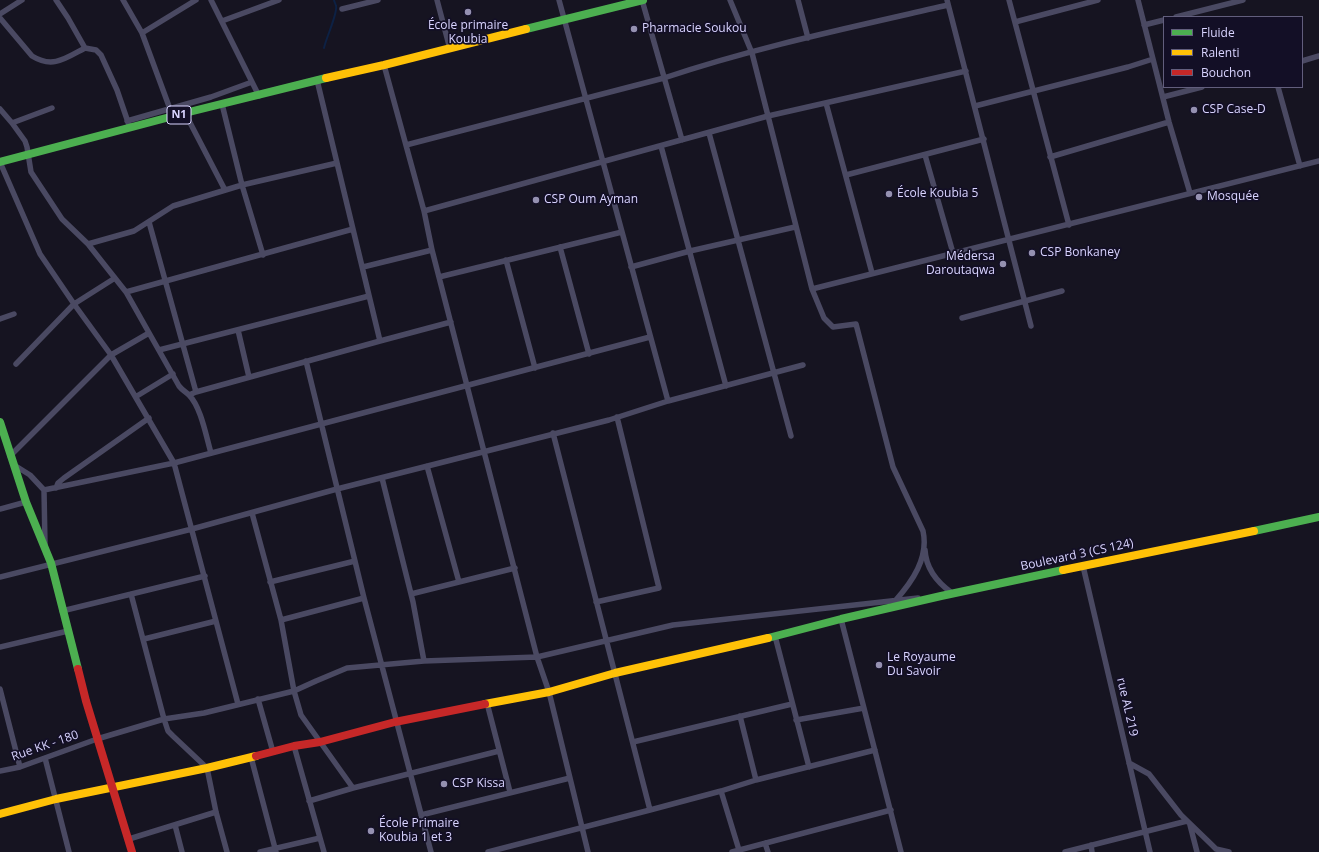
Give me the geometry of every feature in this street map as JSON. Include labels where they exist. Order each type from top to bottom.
[{"type":"street","points":[[0,14],[22,0]]},
{"type":"street","points":[[56,0],[85,48]]},
{"type":"street","points":[[123,0],[142,33],[170,108]]},
{"type":"street","points":[[142,33],[196,0]]},
{"type":"street","points":[[211,0],[258,96]]},
{"type":"street","points":[[222,21],[279,0]]},
{"type":"street","points":[[342,9],[378,0]]},
{"type":"street","points":[[437,0],[450,49]]},
{"type":"street","points":[[559,0],[668,401]]},
{"type":"street","points":[[643,0],[682,140]]},
{"type":"street","name":"N1","points":[[0,162],[28,155],[128,124],[185,113],[258,96],[317,80],[450,49],[643,0]]},
{"type":"street","points":[[730,0],[752,53],[812,289],[824,318],[833,327],[856,324],[893,467],[923,531],[925,540],[916,574],[910,584],[889,608]]},
{"type":"street","points":[[798,0],[808,38]]},
{"type":"street","points":[[1009,0],[1068,225]]},
{"type":"street","points":[[1015,22],[1098,0]]},
{"type":"street","points":[[1138,0],[1169,122],[1190,193]]},
{"type":"street","points":[[1180,16],[1243,0]]},
{"type":"street","points":[[406,145],[948,2],[1031,326]]},
{"type":"street","points":[[0,18],[32,56],[39,60],[58,62],[85,48],[96,50],[101,55],[117,90],[128,124],[170,108],[252,82]]},
{"type":"street","points":[[1144,25],[1163,20]]},
{"type":"street","points":[[1303,61],[1319,56]]},
{"type":"street","points":[[975,106],[1032,90],[1128,67],[1153,59]]},
{"type":"street","points":[[384,65],[424,211],[432,250],[537,657],[549,692],[588,852]]},
{"type":"street","points":[[424,211],[768,116],[966,71]]},
{"type":"street","points":[[317,80],[380,341]]},
{"type":"street","points":[[1163,97],[1198,88]]},
{"type":"street","points":[[1278,88],[1300,166]]},
{"type":"street","points":[[826,103],[872,273]]},
{"type":"street","points":[[222,104],[242,185],[263,255]]},
{"type":"street","points":[[12,123],[52,108]]},
{"type":"street","points":[[0,109],[25,141],[30,170],[34,178],[62,219],[88,244],[126,292],[179,386],[189,395],[195,404],[211,453]]},
{"type":"street","points":[[185,113],[225,190]]},
{"type":"street","points":[[1050,157],[1169,122]]},
{"type":"street","points":[[709,133],[791,436]]},
{"type":"street","points":[[846,175],[984,139]]},
{"type":"street","points":[[662,146],[726,386]]},
{"type":"street","points":[[925,155],[953,253]]},
{"type":"street","points":[[812,289],[1319,161]]},
{"type":"street","points":[[0,162],[40,254],[111,355],[137,396],[174,463],[238,704]]},
{"type":"street","points":[[88,244],[134,231],[173,206],[242,185],[337,163]]},
{"type":"street","points":[[149,222],[196,392]]},
{"type":"street","points":[[631,266],[795,227]]},
{"type":"street","points":[[126,292],[353,229]]},
{"type":"street","points":[[439,277],[622,232]]},
{"type":"street","points":[[560,247],[589,354]]},
{"type":"street","points":[[363,267],[432,250]]},
{"type":"street","points":[[506,260],[535,368]]},
{"type":"street","points":[[16,364],[74,304],[115,278]]},
{"type":"street","points":[[962,318],[1062,291]]},
{"type":"street","points":[[159,350],[369,296]]},
{"type":"street","points":[[0,319],[14,314]]},
{"type":"street","points":[[189,395],[306,361],[451,322]]},
{"type":"street","points":[[238,330],[249,377]]},
{"type":"street","points":[[11,460],[111,355],[149,334]]},
{"type":"street","points":[[44,490],[174,463],[650,337]]},
{"type":"street","points":[[306,361],[354,561],[382,665],[395,722],[431,852]]},
{"type":"street","points":[[0,577],[50,563],[192,530],[337,489],[484,450],[617,418],[668,401],[803,365]]},
{"type":"street","points":[[137,396],[173,374]]},
{"type":"street","points":[[56,488],[58,483],[64,478],[149,418]]},
{"type":"street","points":[[596,602],[659,588],[617,418]]},
{"type":"street","points":[[0,422],[3,445],[11,460],[50,563],[97,739],[130,839],[132,852]]},
{"type":"street","points":[[553,433],[650,810]]},
{"type":"street","points":[[11,460],[30,475],[44,490],[45,549]]},
{"type":"street","points":[[427,466],[459,582]]},
{"type":"street","points":[[382,478],[411,594],[424,661]]},
{"type":"street","points":[[0,509],[26,502]]},
{"type":"street","points":[[252,513],[281,620],[294,691],[301,715],[353,788]]},
{"type":"street","name":"Boulevard 3 (CS 124)","points":[[0,814],[56,799],[207,768],[294,746],[320,742],[395,722],[549,692],[615,673],[952,593],[1319,517]]},
{"type":"street","points":[[924,546],[928,565],[934,576],[942,586],[952,593]]},
{"type":"street","points":[[270,582],[354,561]]},
{"type":"street","name":"rue AL 219","points":[[1083,566],[1150,852]]},
{"type":"street","points":[[411,594],[515,568]]},
{"type":"street","points":[[62,611],[205,576]]},
{"type":"street","points":[[131,594],[168,731],[207,768],[216,812],[227,852]]},
{"type":"street","name":"Rue KK - 180","points":[[0,772],[20,767],[97,739],[164,719],[204,713],[294,691],[346,668],[424,661],[537,657],[673,625],[941,596]]},
{"type":"street","points":[[281,620],[364,598]]},
{"type":"street","points":[[841,619],[901,852]]},
{"type":"street","points":[[144,639],[216,621]]},
{"type":"street","points":[[0,647],[68,631]]},
{"type":"street","points":[[775,636],[809,767]]},
{"type":"street","points":[[0,691],[20,767]]},
{"type":"street","points":[[258,700],[273,752]]},
{"type":"street","points":[[487,703],[498,751],[510,792]]},
{"type":"street","points":[[633,742],[792,704]]},
{"type":"street","points":[[796,720],[864,708]]},
{"type":"street","points":[[740,716],[756,780]]},
{"type":"street","points":[[294,746],[324,852]]},
{"type":"street","points":[[488,852],[721,791],[756,780],[875,750]]},
{"type":"street","points":[[310,801],[353,788],[498,751]]},
{"type":"street","points":[[251,757],[275,850]]},
{"type":"street","points":[[45,758],[69,852]]},
{"type":"street","points":[[1129,764],[1149,774],[1188,823],[1216,849],[1229,852]]},
{"type":"street","points":[[421,815],[570,778]]},
{"type":"street","points":[[721,791],[739,850]]},
{"type":"street","points":[[732,852],[891,810]]},
{"type":"street","points":[[130,839],[216,812]]},
{"type":"street","points":[[1065,852],[1145,831],[1188,823]]},
{"type":"street","points":[[1188,823],[1197,852]]},
{"type":"street","points":[[175,825],[182,852]]},
{"type":"street","points":[[260,852],[275,850],[320,838]]},
{"type":"street","points":[[765,843],[768,852]]},
{"type":"street","points":[[1090,845],[1092,852]]},
{"type":"waterway","points":[[324,48],[335,14],[336,6],[334,0]]},
{"type":"traffic: fast","points":[[526,29],[643,0]]},
{"type":"traffic: fast","points":[[0,162],[185,113],[326,78]]},
{"type":"traffic: fast","points":[[0,422],[26,502],[51,563],[78,669]]},
{"type":"traffic: fast","points":[[1254,531],[1319,517]]},
{"type":"traffic: fast","points":[[768,638],[841,619],[1063,570]]},
{"type":"traffic: slow","points":[[326,78],[526,29]]},
{"type":"traffic: slow","points":[[1063,570],[1254,531]]},
{"type":"traffic: slow","points":[[485,704],[549,692],[615,673],[768,638]]},
{"type":"traffic: slow","points":[[0,814],[56,799],[207,768],[256,756]]},
{"type":"traffic: jam","points":[[78,669],[86,701],[132,852]]},
{"type":"traffic: jam","points":[[256,756],[294,746],[320,742],[395,722],[485,704]]},
{"type":"place","name":"École primaire Koubia","points":[[468,12]]},
{"type":"place","name":"Pharmacie Soukou","points":[[634,29]]},
{"type":"place","name":"CSP Case-D","points":[[1194,110]]},
{"type":"place","name":"École Koubia 5","points":[[889,194]]},
{"type":"place","name":"Mosquée","points":[[1199,197]]},
{"type":"place","name":"CSP Oum Ayman","points":[[536,200]]},
{"type":"place","name":"CSP Bonkaney","points":[[1032,253]]},
{"type":"place","name":"Médersa Daroutaqwa","points":[[1003,264]]},
{"type":"place","name":"Le Royaume Du Savoir","points":[[879,665]]},
{"type":"place","name":"CSP Kissa","points":[[444,784]]},
{"type":"place","name":"École Primaire Koubia 1 et 3","points":[[371,831]]}]
